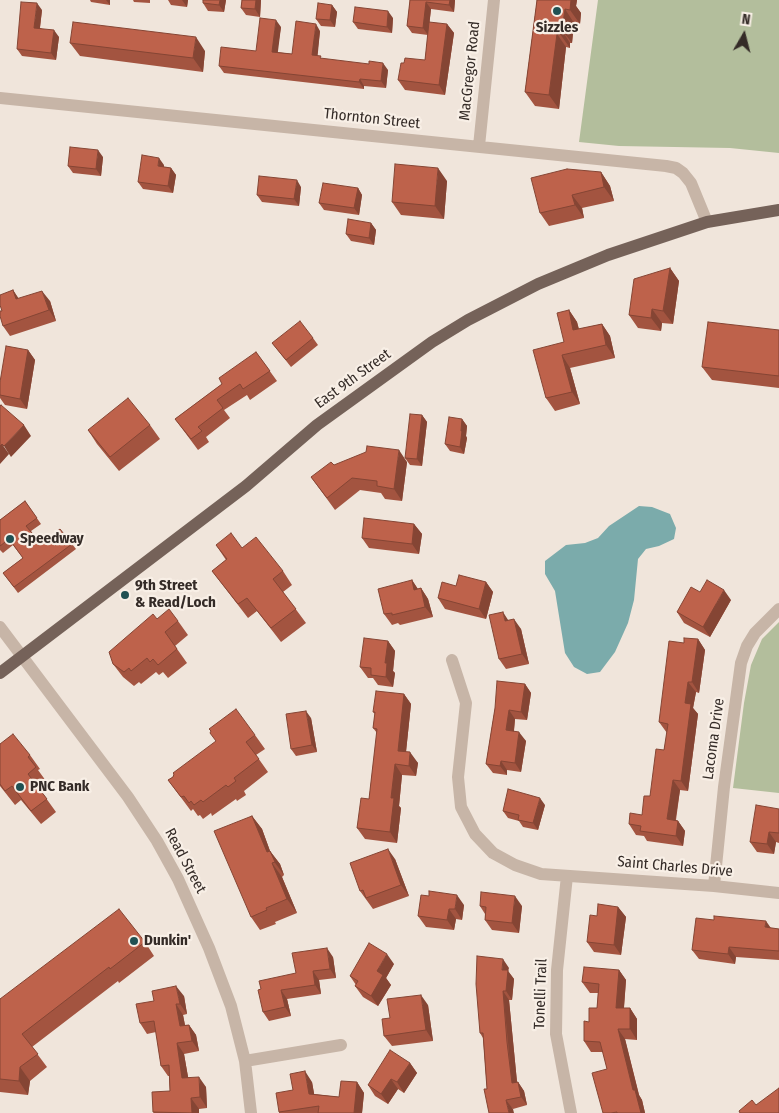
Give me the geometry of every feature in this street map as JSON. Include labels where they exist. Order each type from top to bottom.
[{"type":"main road","name":"East 9th Street","points":[[0,673],[246,486],[324,420],[468,320],[538,284],[608,255],[707,222],[779,210]]},
{"type":"street","name":"MacGregor Road","points":[[479,146],[494,0]]},
{"type":"street","name":"Thornton Street","points":[[0,98],[666,166],[676,168],[691,183],[707,222]]},
{"type":"street","name":"Lacoma Drive","points":[[714,886],[724,787],[741,663],[747,646],[755,633],[779,609]]},
{"type":"street","name":"Read Street","points":[[0,627],[140,813],[174,871],[210,948],[228,998],[245,1062],[251,1113]]},
{"type":"street","name":"Saint Charles Drive","points":[[452,660],[466,703],[458,777],[461,807],[475,834],[493,854],[515,866],[541,874],[714,886],[779,893]]},
{"type":"street","name":"Tonelli Trail","points":[[567,876],[557,970],[556,1034],[571,1113]]},
{"type":"street","points":[[245,1062],[341,1045]]},
{"type":"green space","points":[[598,0],[779,0],[779,153],[730,148],[619,146],[579,142]]},
{"type":"green space","points":[[779,622],[779,793],[733,788],[751,665],[762,639]]},
{"type":"water","points":[[639,506],[652,507],[670,514],[676,528],[674,539],[659,546],[646,549],[638,559],[634,600],[628,623],[615,652],[600,672],[587,674],[574,667],[565,653],[555,591],[545,574],[545,561],[566,545],[585,543],[598,538],[609,526]]},
{"type":"building","points":[[203,0],[220,0],[219,5],[203,3]]},
{"type":"building","points":[[242,0],[256,0],[255,9],[241,8]]},
{"type":"building","points":[[410,0],[450,0],[449,5],[426,2],[423,28],[407,26]]},
{"type":"building","points":[[537,0],[571,0],[570,10],[565,9],[562,30],[560,34],[557,34],[549,95],[525,92]]},
{"type":"building","points":[[21,2],[37,3],[34,28],[54,30],[51,53],[17,49]]},
{"type":"building","points":[[318,3],[332,5],[330,20],[316,19]]},
{"type":"building","points":[[355,7],[388,11],[387,27],[353,22]]},
{"type":"building","points":[[260,18],[276,20],[272,52],[292,54],[296,21],[316,24],[312,55],[321,56],[320,58],[369,64],[369,61],[383,63],[381,81],[360,79],[359,82],[219,66],[221,47],[256,51]]},
{"type":"building","points":[[73,22],[196,37],[193,58],[70,43]]},
{"type":"building","points":[[429,22],[447,24],[439,85],[398,80],[401,63],[404,63],[405,58],[425,60]]},
{"type":"building","points":[[70,147],[98,150],[96,169],[68,166]]},
{"type":"building","points":[[142,155],[159,158],[158,166],[171,168],[168,186],[138,182]]},
{"type":"building","points":[[395,164],[438,168],[435,206],[392,202]]},
{"type":"building","points":[[567,169],[601,172],[604,187],[572,195],[575,205],[540,213],[531,178]]},
{"type":"building","points":[[259,176],[297,180],[294,199],[257,195]]},
{"type":"building","points":[[323,183],[358,188],[354,208],[319,203]]},
{"type":"building","points":[[348,219],[371,223],[369,238],[346,234]]},
{"type":"building","points":[[670,268],[663,311],[652,309],[651,318],[629,315],[634,279]]},
{"type":"building","points":[[13,290],[16,299],[42,291],[49,310],[3,326],[0,316],[0,311],[2,311],[0,295]]},
{"type":"building","points":[[569,310],[573,330],[602,324],[606,345],[562,355],[572,392],[546,398],[533,350],[564,342],[557,313]]},
{"type":"building","points":[[300,321],[313,338],[286,360],[272,343]]},
{"type":"building","points":[[708,322],[779,330],[779,376],[702,367]]},
{"type":"building","points":[[6,346],[28,350],[20,399],[0,395],[0,382]]},
{"type":"building","points":[[256,352],[270,371],[243,389],[240,384],[217,400],[223,408],[198,427],[202,431],[191,439],[175,419],[222,384],[219,378]]},
{"type":"building","points":[[128,398],[150,425],[110,457],[88,430]]},
{"type":"building","points":[[1,405],[24,425],[4,446],[2,444],[0,446]]},
{"type":"building","points":[[410,414],[422,415],[417,459],[405,458]]},
{"type":"building","points":[[449,417],[462,419],[460,447],[445,444]]},
{"type":"building","points":[[367,446],[399,450],[394,489],[377,486],[377,481],[352,478],[327,498],[311,477],[331,462],[334,465],[366,452]]},
{"type":"building","points":[[25,501],[37,518],[26,526],[41,544],[60,529],[72,544],[14,587],[3,573],[23,558],[9,539],[0,546],[0,520]]},
{"type":"building","points":[[364,518],[414,524],[412,544],[362,538]]},
{"type":"building","points":[[231,533],[242,548],[256,537],[283,571],[273,579],[296,609],[271,628],[247,598],[238,604],[212,571],[227,559],[216,545]]},
{"type":"building","points":[[459,575],[486,582],[479,609],[438,598],[442,582],[456,586]]},
{"type":"building","points":[[412,580],[414,590],[421,588],[425,607],[392,615],[392,613],[384,614],[378,589]]},
{"type":"building","points":[[707,580],[724,590],[703,627],[677,612],[691,587],[700,592]]},
{"type":"building","points":[[169,609],[178,621],[165,632],[177,649],[158,665],[153,659],[150,662],[147,658],[131,671],[129,668],[124,672],[113,664],[109,652],[153,614],[157,619]]},
{"type":"building","points":[[503,612],[505,621],[514,619],[522,654],[499,659],[489,615]]},
{"type":"building","points":[[364,638],[388,641],[385,663],[387,663],[386,677],[371,675],[371,668],[360,667]]},
{"type":"building","points":[[684,638],[698,639],[692,682],[688,682],[685,703],[691,704],[681,781],[673,780],[667,819],[678,821],[676,836],[640,831],[641,826],[629,824],[630,813],[642,815],[644,796],[650,796],[656,749],[664,750],[668,724],[659,722],[669,641],[684,643]]},
{"type":"building","points":[[497,681],[525,684],[521,712],[509,710],[506,730],[519,732],[515,763],[501,761],[500,766],[486,764],[495,708]]},
{"type":"building","points":[[376,691],[404,694],[398,751],[410,752],[409,766],[395,764],[390,832],[357,828],[361,798],[369,799],[377,729],[373,728]]},
{"type":"building","points":[[236,709],[255,735],[246,742],[259,759],[234,778],[236,781],[228,787],[226,785],[203,802],[201,800],[194,805],[191,801],[189,803],[184,796],[181,797],[168,780],[173,777],[173,773],[216,741],[209,729]]},
{"type":"building","points":[[306,711],[312,745],[291,749],[286,714]]},
{"type":"building","name":"PNC Bank","points":[[13,734],[30,755],[28,757],[36,767],[28,774],[47,799],[31,811],[12,786],[5,791],[0,784],[0,744]]},
{"type":"building","points":[[508,789],[540,798],[533,823],[518,820],[519,815],[503,811]]},
{"type":"building","points":[[756,805],[779,809],[779,833],[769,832],[767,844],[750,842]]},
{"type":"building","points":[[252,816],[267,852],[270,851],[275,862],[272,863],[287,899],[251,917],[214,831]]},
{"type":"building","points":[[388,849],[401,885],[366,898],[363,890],[360,891],[350,863]]},
{"type":"building","points":[[429,891],[457,895],[455,909],[449,909],[447,920],[418,916],[421,895],[429,896]]},
{"type":"building","points":[[481,892],[515,896],[512,923],[485,920],[486,907],[480,906]]},
{"type":"building","points":[[598,904],[618,907],[614,945],[587,942],[590,915],[597,916]]},
{"type":"building","points":[[119,909],[145,942],[110,969],[109,967],[22,1034],[38,1054],[20,1067],[19,1081],[0,1079],[0,999]]},
{"type":"building","points":[[714,916],[766,921],[765,927],[779,929],[779,951],[729,947],[728,954],[692,950],[696,918],[714,920]]},
{"type":"building","points":[[369,943],[387,954],[377,971],[383,975],[371,996],[355,986],[358,981],[350,976]]},
{"type":"building","points":[[327,948],[330,969],[313,971],[315,985],[281,990],[285,1007],[263,1012],[258,990],[261,989],[259,981],[296,973],[292,953]]},
{"type":"building","points":[[477,956],[503,959],[502,970],[508,970],[506,991],[503,991],[507,1042],[512,1083],[518,1082],[521,1097],[506,1100],[509,1113],[489,1113],[484,1089],[487,1089],[483,1033],[480,1033],[476,984]]},
{"type":"building","points":[[584,967],[619,970],[616,1008],[630,1008],[630,1029],[618,1029],[633,1090],[635,1090],[641,1113],[603,1113],[592,1073],[607,1069],[600,1042],[584,1041],[584,1021],[589,1022],[589,1008],[597,1008],[599,984],[582,982]]},
{"type":"building","points":[[176,986],[180,1004],[176,1004],[180,1026],[189,1025],[192,1041],[177,1043],[182,1078],[199,1077],[200,1097],[191,1098],[192,1113],[153,1112],[152,1092],[170,1091],[169,1065],[161,1066],[154,1021],[140,1023],[136,1004],[154,1001],[152,991]]},
{"type":"building","points":[[421,995],[426,1030],[384,1036],[382,1019],[390,1018],[387,999]]},
{"type":"building","points":[[390,1050],[410,1063],[397,1082],[391,1079],[381,1094],[368,1085]]},
{"type":"building","points":[[305,1071],[309,1094],[339,1097],[341,1081],[357,1082],[354,1113],[318,1113],[319,1106],[279,1112],[276,1093],[293,1090],[290,1074]]},
{"type":"building","points":[[779,1088],[779,1113],[740,1113],[739,1111],[752,1100],[756,1105]]},
{"type":"place","name":"Sizzles","points":[[557,11]]},
{"type":"place","name":"Speedway","points":[[10,539]]},
{"type":"place","name":"9th Street & Read/Loch","points":[[125,595]]},
{"type":"place","name":"PNC Bank","points":[[20,787]]},
{"type":"place","name":"Dunkin'","points":[[134,941]]}]
